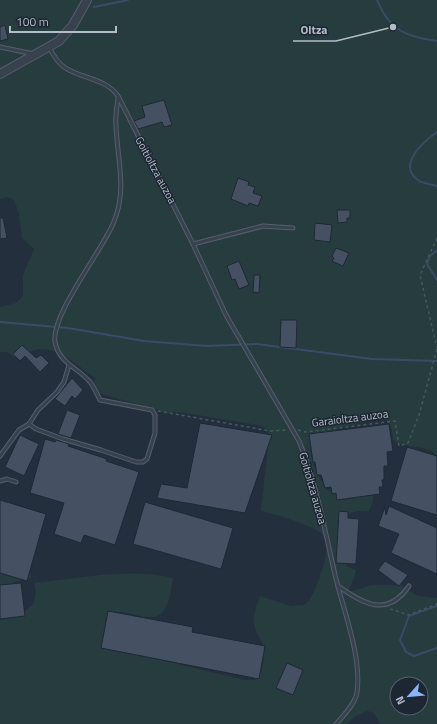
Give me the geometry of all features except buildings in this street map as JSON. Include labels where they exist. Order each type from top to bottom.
[{"type":"street","points":[[0,74],[49,47],[68,33],[87,0]]},
{"type":"lane","points":[[0,47],[31,52],[35,55]]},
{"type":"lane","name":"Goitioltza auzoa","points":[[49,47],[57,61],[65,68],[108,86],[118,96],[193,244],[226,315],[293,429],[308,462],[353,646],[358,677],[357,693],[346,713],[336,724]]},
{"type":"lane","name":"Goitioltza auzoa","points":[[118,96],[115,125],[121,167],[120,200],[114,223],[64,308],[57,327],[55,341],[58,354],[91,383],[100,400],[152,410]]},
{"type":"lane","points":[[193,244],[263,226],[293,228]]},
{"type":"lane","points":[[0,456],[19,430],[29,424],[38,410],[57,392],[64,382],[69,365]]},
{"type":"lane","points":[[29,424],[36,429],[63,439],[136,462],[143,462],[147,459],[155,433],[155,414],[152,410]]},
{"type":"lane","points":[[0,481],[7,479],[16,482]]},
{"type":"lane","points":[[338,586],[364,603],[381,605],[400,597],[410,586]]},
{"type":"path","name":"Garaioltza auzoa","points":[[152,410],[270,431],[293,429],[306,432],[395,421],[399,446],[408,443],[419,415],[437,348],[420,276],[437,238]]},
{"type":"path","points":[[381,605],[409,615],[437,604]]},
{"type":"green space","points":[[0,0],[437,0],[437,456],[427,449],[403,445],[393,440],[391,427],[386,419],[357,423],[328,432],[311,441],[310,446],[312,460],[321,481],[329,491],[345,495],[373,492],[373,500],[369,511],[358,511],[344,515],[344,560],[348,567],[356,570],[348,592],[372,585],[400,585],[418,596],[437,598],[437,724],[380,724],[374,713],[367,711],[356,716],[347,724],[0,724],[0,616],[23,612],[33,605],[36,594],[34,583],[122,574],[157,575],[173,578],[171,593],[166,608],[163,612],[152,617],[124,612],[109,614],[105,622],[105,635],[162,660],[244,680],[255,680],[262,668],[264,657],[262,642],[254,624],[255,613],[260,596],[291,606],[304,605],[310,599],[316,588],[325,562],[326,550],[326,540],[320,532],[285,517],[261,511],[269,438],[268,430],[263,426],[179,412],[167,413],[95,392],[94,380],[96,379],[70,360],[56,352],[38,349],[14,357],[7,352],[0,352],[0,307],[16,303],[23,296],[23,275],[34,249],[22,238],[19,214],[14,200],[7,197],[0,199]]},
{"type":"green space","points":[[0,564],[31,573],[31,578],[0,586]]},
{"type":"waterway","points":[[94,7],[128,0]]},
{"type":"waterway","points":[[377,0],[387,18],[400,30],[416,37],[437,41]]},
{"type":"waterway","points":[[437,132],[414,154],[410,168],[413,175],[419,181],[437,186]]},
{"type":"waterway","points":[[437,250],[430,256],[427,264],[437,280]]},
{"type":"waterway","points":[[0,322],[68,328],[144,341],[207,346],[257,344],[372,359],[437,361]]},
{"type":"waterway","points":[[437,606],[409,616],[400,640],[406,652],[414,656],[437,648]]},
{"type":"place","name":"Oltza","points":[[393,27]]}]
